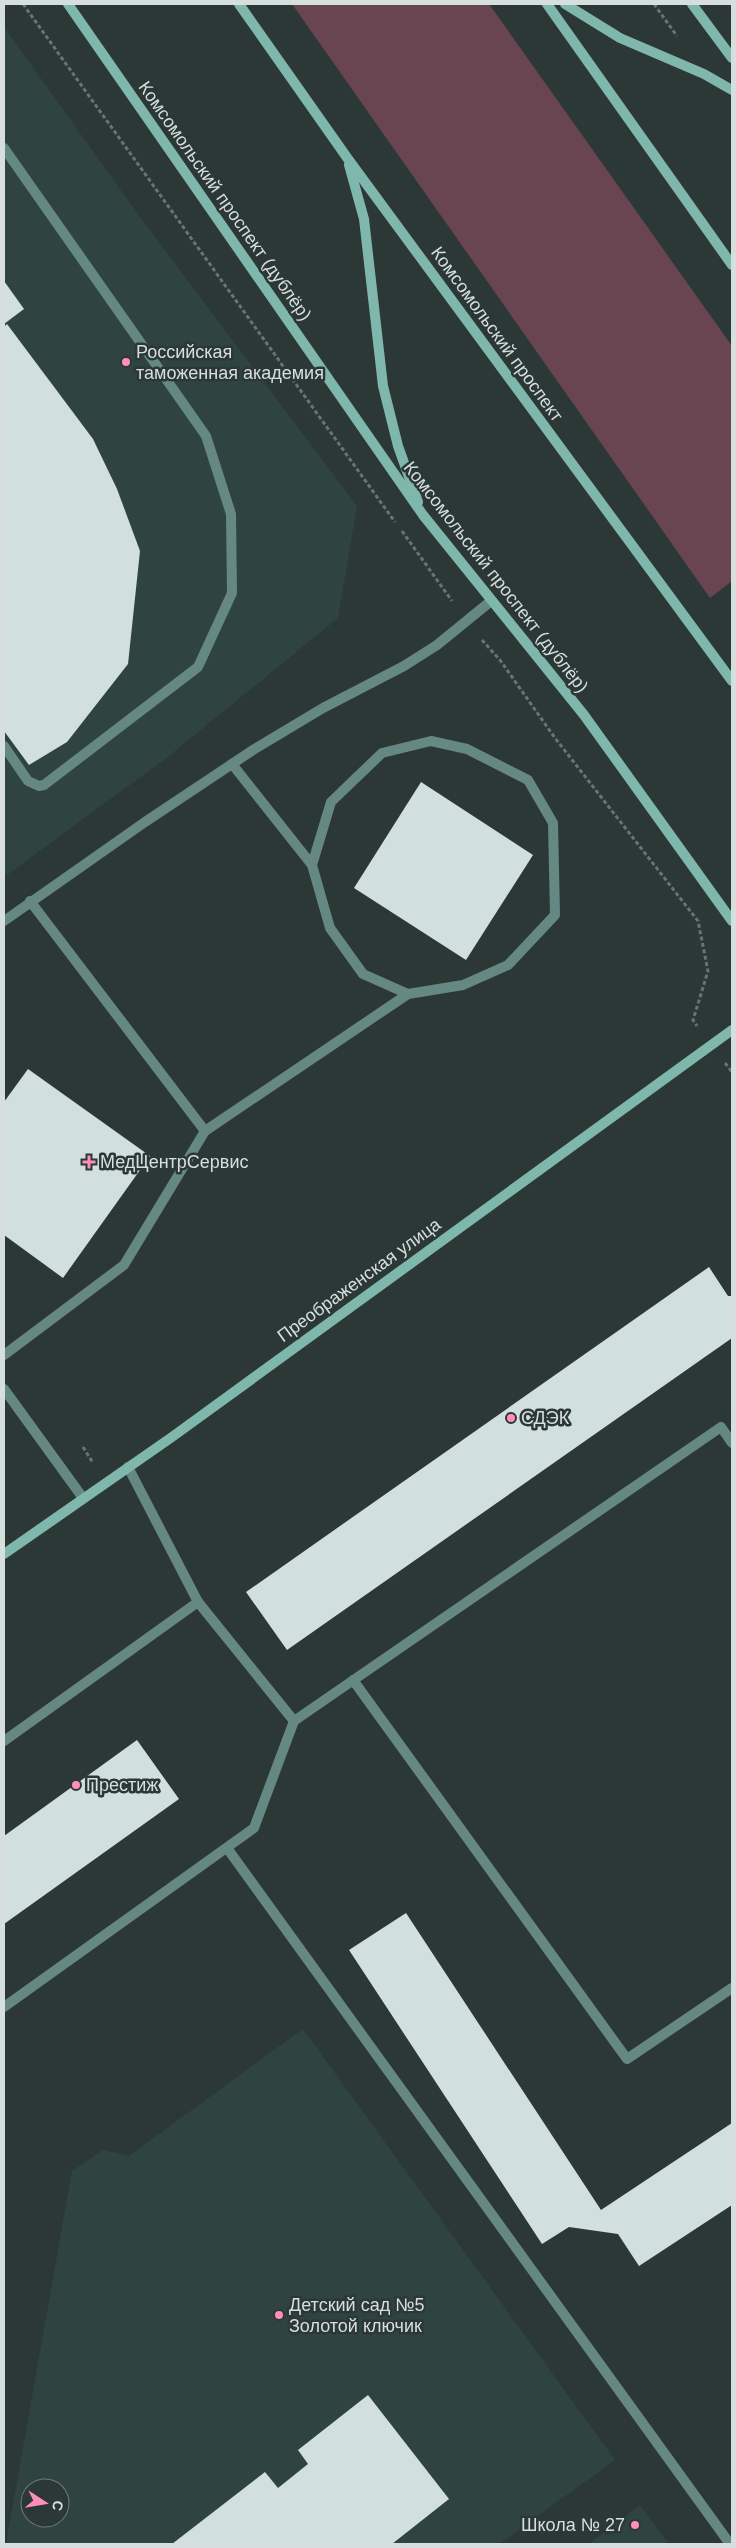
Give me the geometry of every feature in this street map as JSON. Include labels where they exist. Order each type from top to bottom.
[{"type":"street","name":"Комсомольский проспект (дублёр)","points":[[68,4],[423,516],[584,716],[732,921]]},
{"type":"street","name":"Комсомольский проспект","points":[[239,4],[348,159],[732,681]]},
{"type":"street","points":[[547,4],[732,265]]},
{"type":"street","points":[[565,4],[620,38],[704,74],[732,90]]},
{"type":"street","points":[[692,4],[732,58]]},
{"type":"street","points":[[4,148],[206,436],[230,514],[232,593],[198,667],[44,785],[39,786],[28,781],[4,746]]},
{"type":"street","points":[[348,159],[364,219],[383,386],[398,446],[423,516]]},
{"type":"street","points":[[4,921],[30,901],[232,764],[323,708],[404,666],[437,645],[491,601]]},
{"type":"street","points":[[4,1356],[124,1265],[205,1131],[408,994],[463,986],[508,965],[555,914],[553,823],[528,780],[467,749],[431,741],[382,753],[330,802],[312,865]]},
{"type":"street","points":[[232,764],[312,865],[330,928],[363,974],[408,994]]},
{"type":"street","points":[[30,901],[205,1131]]},
{"type":"street","name":"Преображенская улица","points":[[4,1554],[128,1467],[732,1030]]},
{"type":"street","points":[[4,1389],[83,1498]]},
{"type":"street","points":[[4,2007],[254,1828],[294,1720],[721,1427],[732,1443]]},
{"type":"street","points":[[128,1467],[198,1602],[294,1720]]},
{"type":"street","points":[[4,1741],[198,1602]]},
{"type":"street","points":[[353,1680],[627,2059],[732,1988]]},
{"type":"street","points":[[227,1848],[730,2544]]},
{"type":"path","points":[[23,4],[466,621],[500,660],[555,738],[698,921],[708,971],[693,1020],[732,1072]]},
{"type":"shaded area","points":[[292,4],[489,4],[732,346],[732,581],[710,598]]},
{"type":"shaded area","name":"Российская таможенная академия","points":[[4,27],[140,217],[357,506],[338,618],[165,759],[4,877]]},
{"type":"shaded area","name":"Детский сад №5 Золотой ключик","points":[[303,2029],[615,2460],[499,2544],[6,2544],[72,2171],[103,2150],[129,2156]]},
{"type":"shaded area","name":"Школа № 27","points":[[640,2505],[669,2544],[589,2544]]},
{"type":"building","points":[[4,281],[24,309],[4,324]]},
{"type":"building","points":[[7,324],[93,439],[117,489],[140,551],[128,664],[67,742],[29,765],[4,731],[4,327]]},
{"type":"building","points":[[421,782],[533,855],[466,960],[354,888]]},
{"type":"building","points":[[28,1069],[150,1156],[63,1278],[4,1235],[4,1102]]},
{"type":"building","points":[[709,1267],[728,1296],[732,1296],[732,1338],[287,1650],[246,1592]]},
{"type":"building","points":[[137,1740],[179,1799],[4,1924],[4,1836]]},
{"type":"building","points":[[406,1913],[601,2210],[732,2123],[732,2205],[639,2266],[618,2234],[569,2227],[542,2244],[349,1950]]},
{"type":"building","points":[[368,2395],[449,2499],[392,2544],[172,2544],[265,2472],[278,2488],[308,2464],[298,2450]]},
{"type":"place","name":"Российская таможенная академия","points":[[126,362]]},
{"type":"place","name":"МедЦентрСервис","points":[[89,1162]]},
{"type":"place","name":"СДЭК","points":[[511,1418]]},
{"type":"place","name":"Престиж","points":[[76,1785]]},
{"type":"place","name":"Детский сад №5 Золотой ключик","points":[[279,2315]]},
{"type":"place","name":"Школа № 27","points":[[635,2525]]}]
